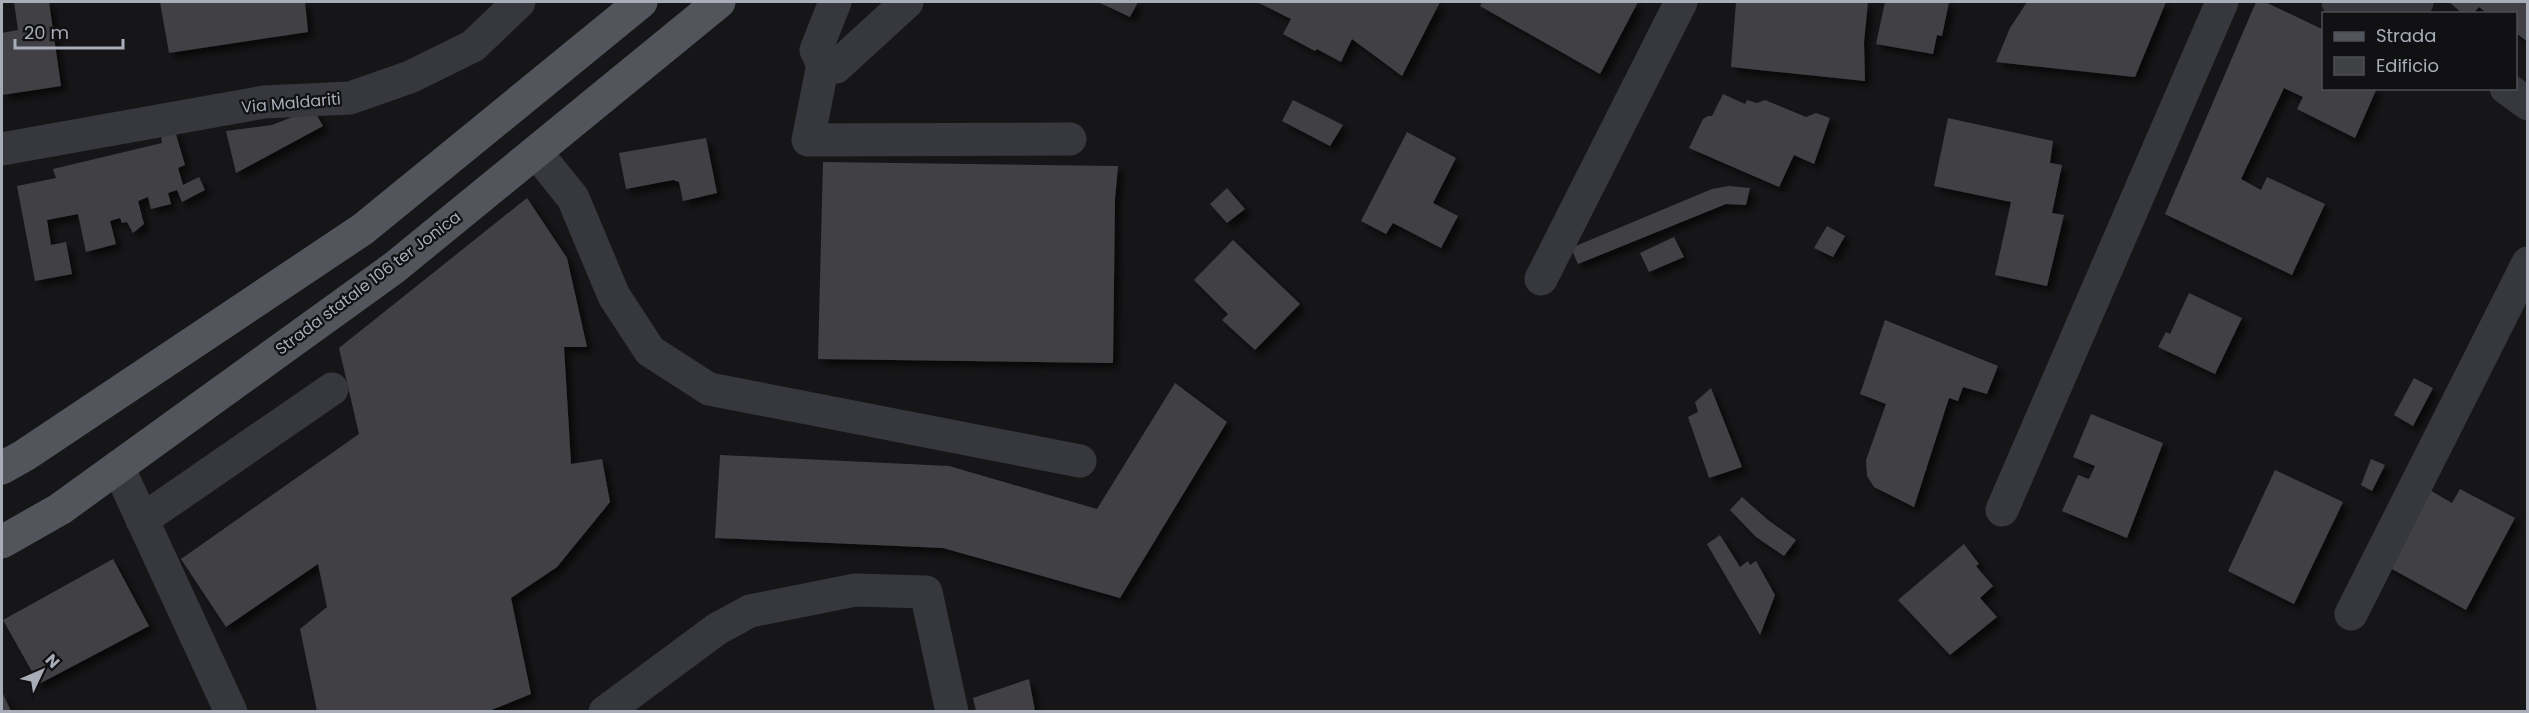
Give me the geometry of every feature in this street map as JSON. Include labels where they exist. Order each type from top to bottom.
[{"type":"main road","points":[[2,468],[25,455],[363,229],[641,2]]},
{"type":"main road","name":"Strada statale 106 ter Jonica","points":[[2,542],[60,509],[394,267],[719,2]]},
{"type":"street","name":"Via Maldariti","points":[[2,149],[264,102],[350,98],[410,77],[473,46],[519,2]]},
{"type":"street","points":[[836,2],[816,50],[822,64],[808,141],[1070,139]]},
{"type":"street","points":[[822,64],[836,67],[907,2]]},
{"type":"street","points":[[1541,279],[1681,2]]},
{"type":"street","points":[[2002,510],[2222,2]]},
{"type":"street","points":[[2338,2],[2379,12]]},
{"type":"street","points":[[2509,90],[2528,104]]},
{"type":"street","points":[[536,152],[573,198],[614,296],[650,351],[708,389],[1080,461]]},
{"type":"street","points":[[2351,614],[2528,263]]},
{"type":"street","points":[[142,520],[332,389]]},
{"type":"street","points":[[118,467],[231,711]]},
{"type":"street","points":[[605,711],[717,629],[750,611],[855,590],[926,592],[952,711]]},
{"type":"building","points":[[14,2],[49,2],[61,86],[2,95],[2,33],[18,30]]},
{"type":"building","points":[[160,2],[305,2],[308,32],[169,53]]},
{"type":"building","points":[[1098,2],[1138,2],[1130,17]]},
{"type":"building","points":[[1257,2],[1440,2],[1402,76],[1352,39],[1341,62],[1317,49],[1315,51],[1283,34],[1291,19]]},
{"type":"building","points":[[1482,2],[1638,2],[1600,74],[1480,6]]},
{"type":"building","points":[[1736,2],[1868,2],[1864,42],[1865,81],[1731,67]]},
{"type":"building","points":[[1885,2],[1949,2],[1942,36],[1937,35],[1933,54],[1876,44]]},
{"type":"building","points":[[2027,2],[2166,2],[2135,77],[1996,62],[2010,28]]},
{"type":"building","points":[[2256,2],[2265,2],[2322,29],[2322,90],[2376,90],[2355,138],[2297,109],[2303,97],[2284,88],[2241,179],[2261,190],[2267,177],[2325,204],[2292,275],[2165,214]]},
{"type":"building","points":[[2449,2],[2528,2],[2528,42],[2517,34],[2517,12],[2485,12],[2479,7],[2475,12],[2461,12]]},
{"type":"building","points":[[1723,94],[1745,104],[1747,100],[1757,103],[1765,100],[1806,117],[1816,113],[1830,118],[1814,164],[1794,155],[1779,187],[1689,148],[1703,119],[1712,116]]},
{"type":"building","points":[[1293,100],[1343,125],[1330,146],[1282,121]]},
{"type":"building","points":[[313,109],[323,126],[236,173],[226,131],[272,125]]},
{"type":"building","points":[[1948,118],[2053,141],[2050,163],[2062,165],[2052,213],[2064,215],[2047,286],[1995,275],[2011,202],[1934,186]]},
{"type":"building","points":[[175,131],[185,165],[178,168],[183,185],[199,177],[205,190],[182,202],[177,190],[168,193],[171,204],[151,209],[148,197],[138,201],[144,224],[133,233],[127,222],[122,223],[120,218],[110,221],[116,244],[86,252],[78,214],[47,220],[51,245],[66,242],[72,274],[35,281],[17,186],[56,178],[53,169],[162,143],[161,134]]},
{"type":"building","points":[[1407,132],[1456,158],[1433,203],[1458,216],[1441,248],[1393,223],[1386,234],[1361,221]]},
{"type":"building","points":[[706,138],[717,193],[683,201],[679,182],[673,180],[626,189],[619,153]]},
{"type":"building","points":[[823,162],[1118,166],[1115,199],[1113,363],[818,359]]},
{"type":"building","points":[[1729,186],[1750,188],[1746,205],[1726,204],[1578,264],[1571,248],[1712,189]]},
{"type":"building","points":[[1227,188],[1245,209],[1227,223],[1210,204]]},
{"type":"building","points":[[527,198],[567,258],[587,347],[564,347],[571,464],[602,459],[610,502],[557,567],[511,598],[531,694],[489,711],[317,711],[300,629],[327,607],[318,564],[226,627],[181,559],[359,434],[339,348]]},
{"type":"building","points":[[1827,226],[1845,236],[1833,257],[1814,248]]},
{"type":"building","points":[[1674,237],[1684,257],[1649,272],[1640,253]]},
{"type":"building","points":[[1233,240],[1300,304],[1255,350],[1222,320],[1228,314],[1194,280]]},
{"type":"building","points":[[2189,293],[2242,318],[2215,374],[2158,347],[2166,332],[2170,334]]},
{"type":"building","points":[[1885,320],[1998,366],[1987,394],[1963,387],[1958,401],[1949,398],[1914,507],[1874,487],[1867,476],[1866,460],[1886,404],[1860,394]]},
{"type":"building","points":[[2414,378],[2433,388],[2413,426],[2394,415]]},
{"type":"building","points":[[1175,383],[1227,422],[1120,598],[943,548],[715,538],[720,455],[949,466],[1097,509]]},
{"type":"building","points":[[1711,388],[1742,467],[1709,478],[1688,417],[1698,412],[1695,402]]},
{"type":"building","points":[[2091,414],[2163,443],[2127,538],[2062,511],[2078,475],[2089,479],[2095,466],[2073,457]]},
{"type":"building","points":[[2371,459],[2385,465],[2372,491],[2361,485]]},
{"type":"building","points":[[2275,470],[2343,502],[2294,604],[2228,571]]},
{"type":"building","points":[[2421,485],[2452,503],[2460,489],[2515,518],[2466,610],[2383,564]]},
{"type":"building","points":[[1742,497],[1796,540],[1784,556],[1756,537],[1730,510]]},
{"type":"building","points":[[1720,535],[1740,567],[1748,561],[1750,565],[1756,561],[1775,595],[1760,635],[1707,544]]},
{"type":"building","points":[[1964,544],[1979,564],[1976,566],[1993,586],[1980,598],[1997,617],[1950,655],[1898,600]]},
{"type":"building","points":[[113,559],[149,626],[39,684],[3,620]]},
{"type":"building","points":[[1029,679],[1035,711],[976,711],[973,698]]},
{"type":"building","points":[[2,692],[11,711],[2,711]]}]
